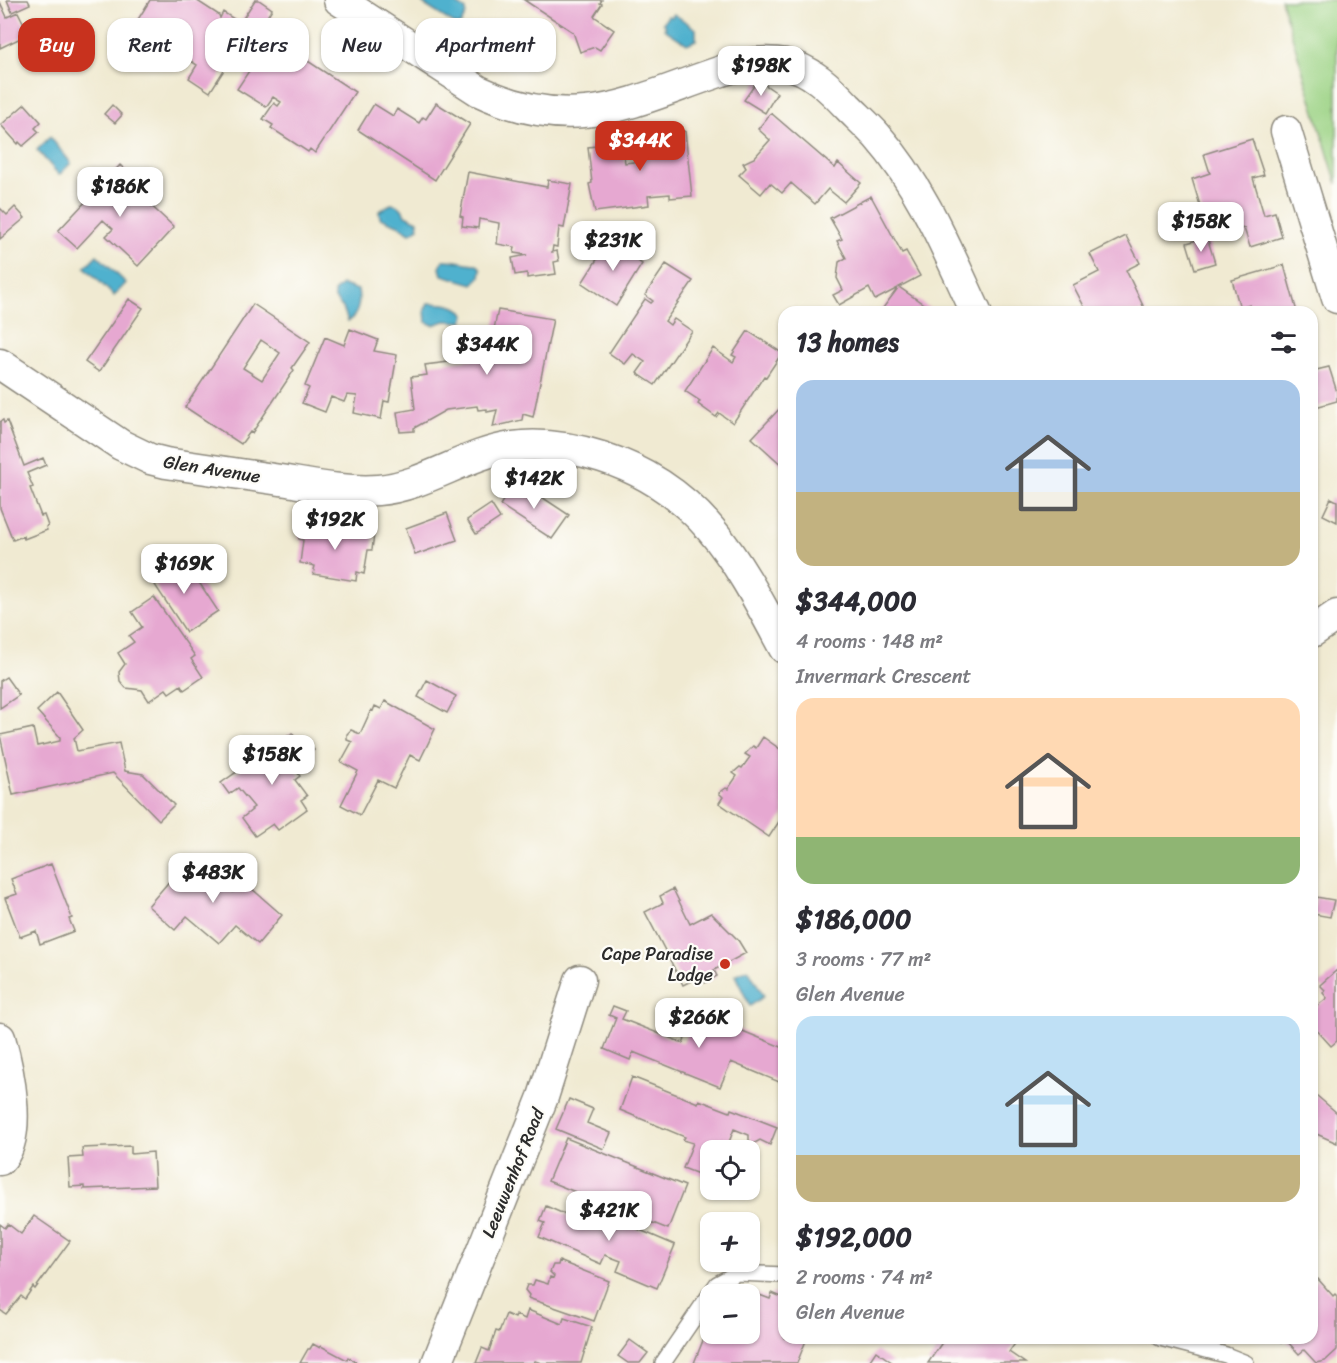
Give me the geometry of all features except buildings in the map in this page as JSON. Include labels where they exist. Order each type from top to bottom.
[{"type":"street","points":[[339,0],[479,91],[502,102],[546,113],[590,112],[614,108],[744,64],[760,62],[786,64],[806,71],[839,98],[878,137],[905,173],[946,247],[972,306]]},
{"type":"street","points":[[1286,131],[1337,298]]},
{"type":"street","name":"Glen Avenue","points":[[0,364],[121,445],[150,459],[166,463],[361,491],[401,486],[512,447],[545,446],[579,450],[616,462],[650,478],[681,499],[705,521],[727,548],[745,576],[778,637]]},
{"type":"street","points":[[1318,628],[1337,615]]},
{"type":"street","name":"Leeuwenhof Road","points":[[437,1363],[543,1097],[580,980]]},
{"type":"street","points":[[0,1038],[7,1065],[12,1110],[10,1142],[0,1160]]},
{"type":"lane","points":[[663,1363],[717,1284],[737,1274],[778,1275]]},
{"type":"lane","points":[[1183,1344],[1226,1355],[1246,1363]]},
{"type":"green space","points":[[1281,0],[1337,0],[1337,184]]},
{"type":"water","points":[[423,0],[451,0],[466,10],[466,14],[464,18],[445,18],[423,4]]},
{"type":"water","points":[[674,14],[696,29],[696,40],[687,44],[664,29],[666,27],[663,23],[668,16],[672,17]]},
{"type":"water","points":[[50,137],[71,163],[59,175],[37,150]]},
{"type":"water","points":[[391,204],[400,207],[405,215],[418,221],[419,228],[410,233],[380,218],[379,211]]},
{"type":"water","points":[[97,255],[126,283],[114,296],[85,267]]},
{"type":"water","points":[[443,260],[477,264],[481,269],[480,277],[473,284],[442,275],[440,268]]},
{"type":"water","points":[[342,285],[358,290],[358,307],[348,321],[343,308],[335,299],[334,292]]},
{"type":"water","points":[[428,303],[458,308],[465,315],[463,322],[445,321],[433,325],[426,322],[425,309]]},
{"type":"water","points":[[748,969],[764,996],[750,1006],[735,975]]},
{"type":"place","name":"Cape Paradise Lodge","points":[[725,964]]}]
